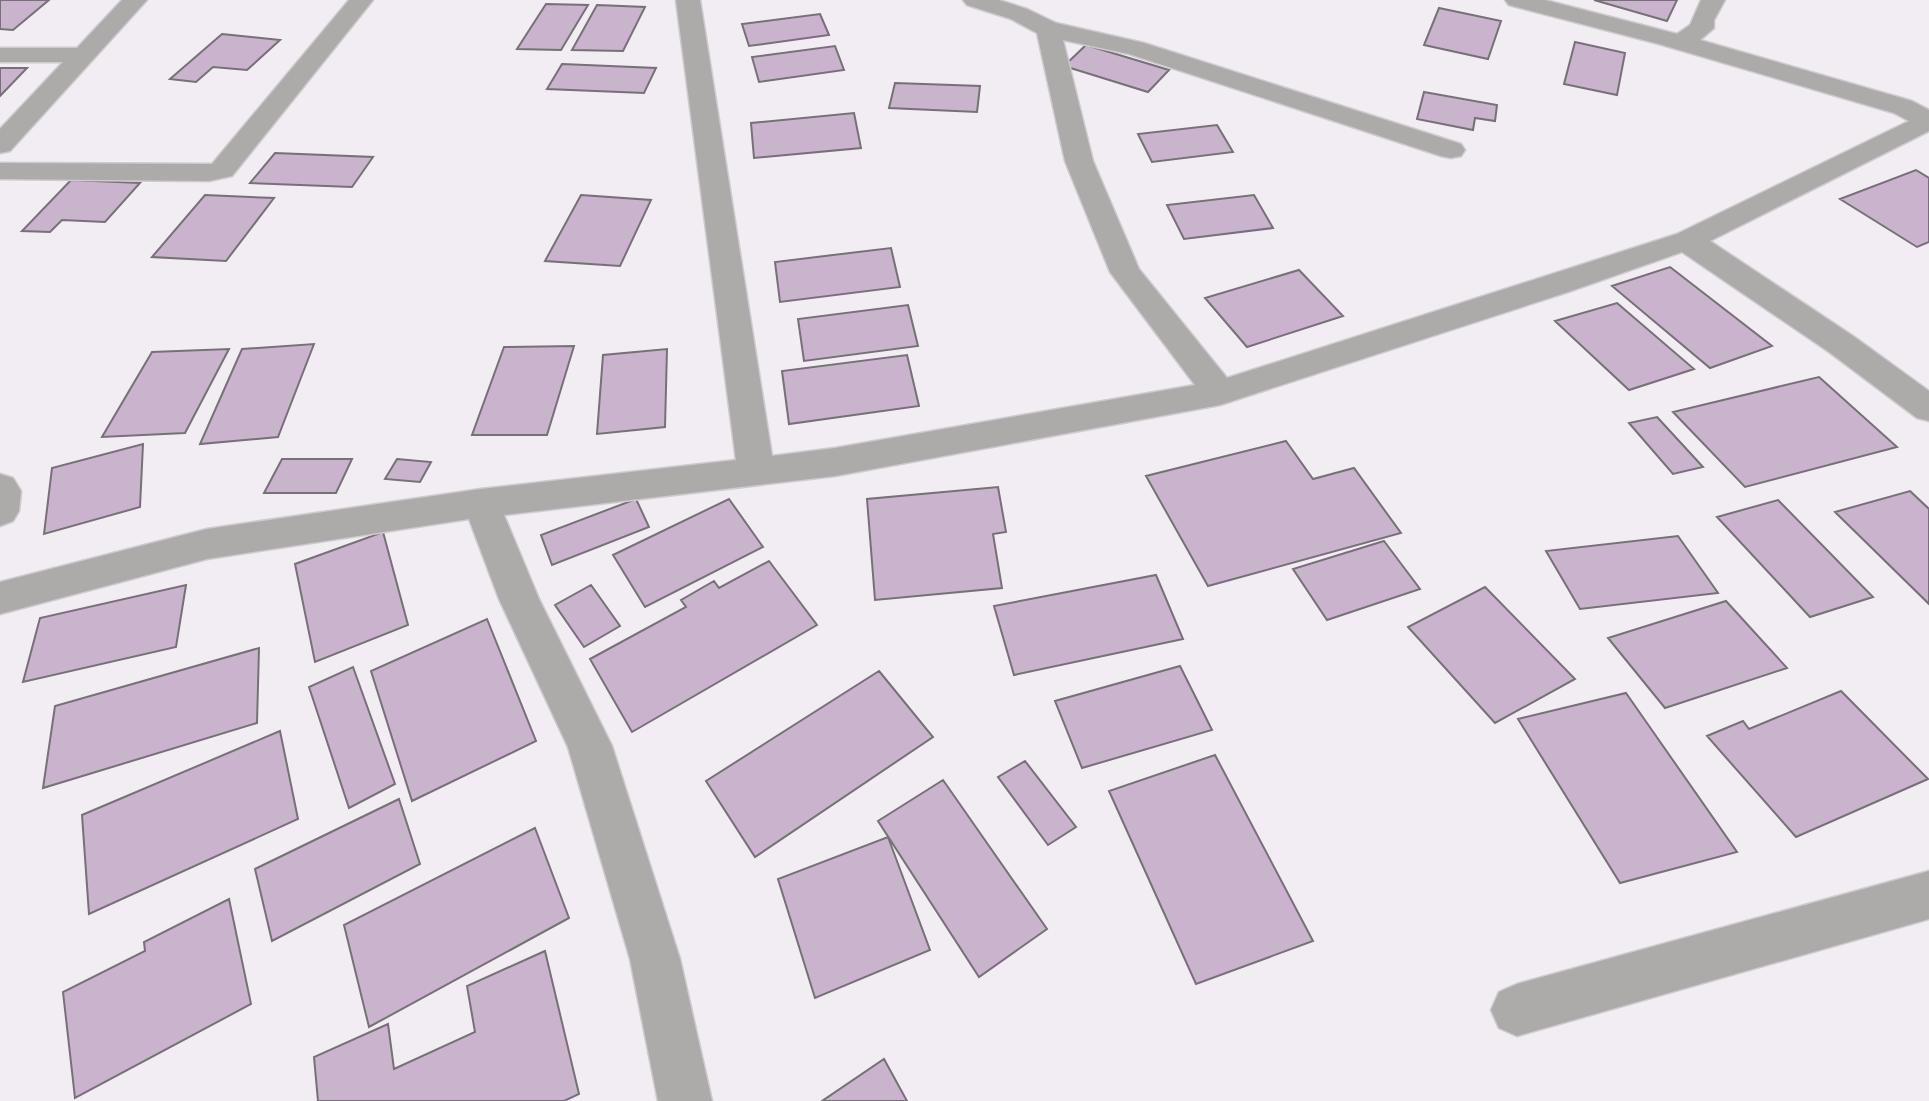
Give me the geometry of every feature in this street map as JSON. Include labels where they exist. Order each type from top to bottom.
[{"type":"street","points":[[0,145],[135,0]]},
{"type":"street","points":[[0,171],[209,173],[222,170],[361,0]]},
{"type":"street","points":[[688,0],[755,471]]},
{"type":"street","points":[[975,0],[1019,14],[1048,29],[1135,48],[1451,150]]},
{"type":"street","points":[[1517,0],[1686,44],[1903,107],[1929,121]]},
{"type":"street","points":[[1686,44],[1687,37],[1702,29],[1702,20],[1713,0]]},
{"type":"street","points":[[1048,29],[1079,161],[1125,272],[1220,393]]},
{"type":"street","points":[[0,55],[84,55]]},
{"type":"street","points":[[0,598],[207,544],[481,503],[835,462],[1220,393],[1557,285],[1668,245],[1685,242],[1929,121]]},
{"type":"street","points":[[1685,242],[1702,249],[1841,344],[1929,409]]},
{"type":"street","points":[[0,488],[3,491],[0,511]]},
{"type":"street","points":[[481,503],[519,599],[590,746],[655,960],[685,1101]]},
{"type":"street","points":[[1517,1010],[1929,895]]},
{"type":"building","points":[[0,0],[49,0],[13,30],[0,29]]},
{"type":"building","points":[[1594,0],[1677,0],[1667,21]]},
{"type":"building","points":[[546,4],[588,5],[561,50],[517,49]]},
{"type":"building","points":[[597,5],[645,7],[623,51],[572,50]]},
{"type":"building","points":[[1439,8],[1501,21],[1488,59],[1424,45]]},
{"type":"building","points":[[820,14],[829,35],[749,46],[742,24]]},
{"type":"building","points":[[222,34],[280,40],[247,70],[213,67],[196,82],[170,79]]},
{"type":"building","points":[[1575,42],[1625,53],[1617,95],[1564,84]]},
{"type":"building","points":[[1086,45],[1169,70],[1148,92],[1064,66]]},
{"type":"building","points":[[835,46],[844,70],[759,82],[752,57]]},
{"type":"building","points":[[562,64],[656,68],[644,93],[547,89]]},
{"type":"building","points":[[0,68],[27,68],[0,96]]},
{"type":"building","points":[[895,83],[980,86],[977,112],[889,108]]},
{"type":"building","points":[[1424,92],[1497,105],[1495,121],[1475,118],[1473,130],[1417,119]]},
{"type":"building","points":[[854,113],[861,148],[754,158],[751,123]]},
{"type":"building","points":[[1217,125],[1233,152],[1152,162],[1138,134]]},
{"type":"building","points":[[275,153],[373,157],[352,187],[250,183]]},
{"type":"building","points":[[1916,170],[1929,178],[1929,242],[1917,247],[1840,199]]},
{"type":"building","points":[[71,180],[140,183],[105,222],[62,220],[50,232],[22,231]]},
{"type":"building","points":[[205,195],[274,198],[226,261],[152,257]]},
{"type":"building","points":[[581,195],[651,200],[620,266],[545,261]]},
{"type":"building","points":[[1254,195],[1273,228],[1184,239],[1167,205]]},
{"type":"building","points":[[891,248],[900,287],[780,302],[775,262]]},
{"type":"building","points":[[1670,267],[1772,346],[1710,368],[1612,286]]},
{"type":"building","points":[[1299,270],[1343,316],[1247,347],[1205,298]]},
{"type":"building","points":[[1617,303],[1694,369],[1629,390],[1555,321]]},
{"type":"building","points":[[908,305],[918,346],[804,361],[798,319]]},
{"type":"building","points":[[314,344],[278,437],[200,444],[242,349]]},
{"type":"building","points":[[574,346],[547,435],[472,435],[504,347]]},
{"type":"building","points":[[229,349],[185,433],[102,437],[152,352]]},
{"type":"building","points":[[667,349],[665,427],[597,434],[603,355]]},
{"type":"building","points":[[907,355],[919,406],[789,424],[782,371]]},
{"type":"building","points":[[1819,377],[1897,447],[1745,487],[1673,412]]},
{"type":"building","points":[[1657,417],[1703,467],[1673,474],[1629,423]]},
{"type":"building","points":[[1286,441],[1313,479],[1354,468],[1401,533],[1208,586],[1146,476]]},
{"type":"building","points":[[143,444],[140,507],[44,534],[52,468]]},
{"type":"building","points":[[282,459],[352,459],[336,493],[264,493]]},
{"type":"building","points":[[397,459],[431,462],[420,482],[385,479]]},
{"type":"building","points":[[998,487],[1006,532],[993,534],[1002,588],[875,600],[867,499]]},
{"type":"building","points":[[1910,491],[1929,509],[1929,604],[1835,512]]},
{"type":"building","points":[[636,499],[649,527],[552,565],[541,535]]},
{"type":"building","points":[[729,499],[763,547],[645,607],[613,555]]},
{"type":"building","points":[[1778,500],[1873,597],[1810,617],[1717,517]]},
{"type":"building","points":[[383,532],[408,625],[315,662],[295,564]]},
{"type":"building","points":[[1678,536],[1718,593],[1580,609],[1546,551]]},
{"type":"building","points":[[1384,541],[1420,589],[1327,620],[1293,569]]},
{"type":"building","points":[[769,561],[817,625],[632,732],[590,659],[686,607],[681,600],[714,581],[719,588]]},
{"type":"building","points":[[1156,575],[1183,639],[1014,675],[994,606]]},
{"type":"building","points":[[186,585],[176,647],[23,682],[40,618]]},
{"type":"building","points":[[591,585],[620,626],[584,647],[555,605]]},
{"type":"building","points":[[1485,587],[1575,679],[1495,723],[1408,627]]},
{"type":"building","points":[[1726,601],[1787,668],[1665,708],[1608,638]]},
{"type":"building","points":[[487,619],[536,741],[412,801],[371,671]]},
{"type":"building","points":[[259,648],[257,723],[43,788],[55,706]]},
{"type":"building","points":[[1180,666],[1212,730],[1082,768],[1055,701]]},
{"type":"building","points":[[353,667],[395,784],[349,808],[309,687]]},
{"type":"building","points":[[879,671],[933,737],[755,857],[706,781]]},
{"type":"building","points":[[1841,691],[1928,779],[1796,837],[1707,736],[1743,721],[1749,729]]},
{"type":"building","points":[[1626,693],[1737,852],[1620,883],[1518,719]]},
{"type":"building","points":[[280,731],[298,819],[89,914],[82,815]]},
{"type":"building","points":[[1215,755],[1313,941],[1196,984],[1109,791]]},
{"type":"building","points":[[1025,761],[1076,827],[1048,845],[998,777]]},
{"type":"building","points":[[943,780],[1047,929],[979,977],[878,821]]},
{"type":"building","points":[[399,799],[420,864],[272,941],[255,869]]},
{"type":"building","points":[[535,828],[569,918],[369,1027],[344,925]]},
{"type":"building","points":[[888,837],[930,950],[815,998],[778,879]]},
{"type":"building","points":[[229,899],[251,1004],[75,1098],[63,992],[145,951],[144,942]]},
{"type":"building","points":[[545,951],[579,1094],[564,1101],[318,1101],[314,1057],[388,1024],[394,1069],[475,1032],[467,986]]},
{"type":"building","points":[[884,1059],[907,1101],[822,1101]]}]
